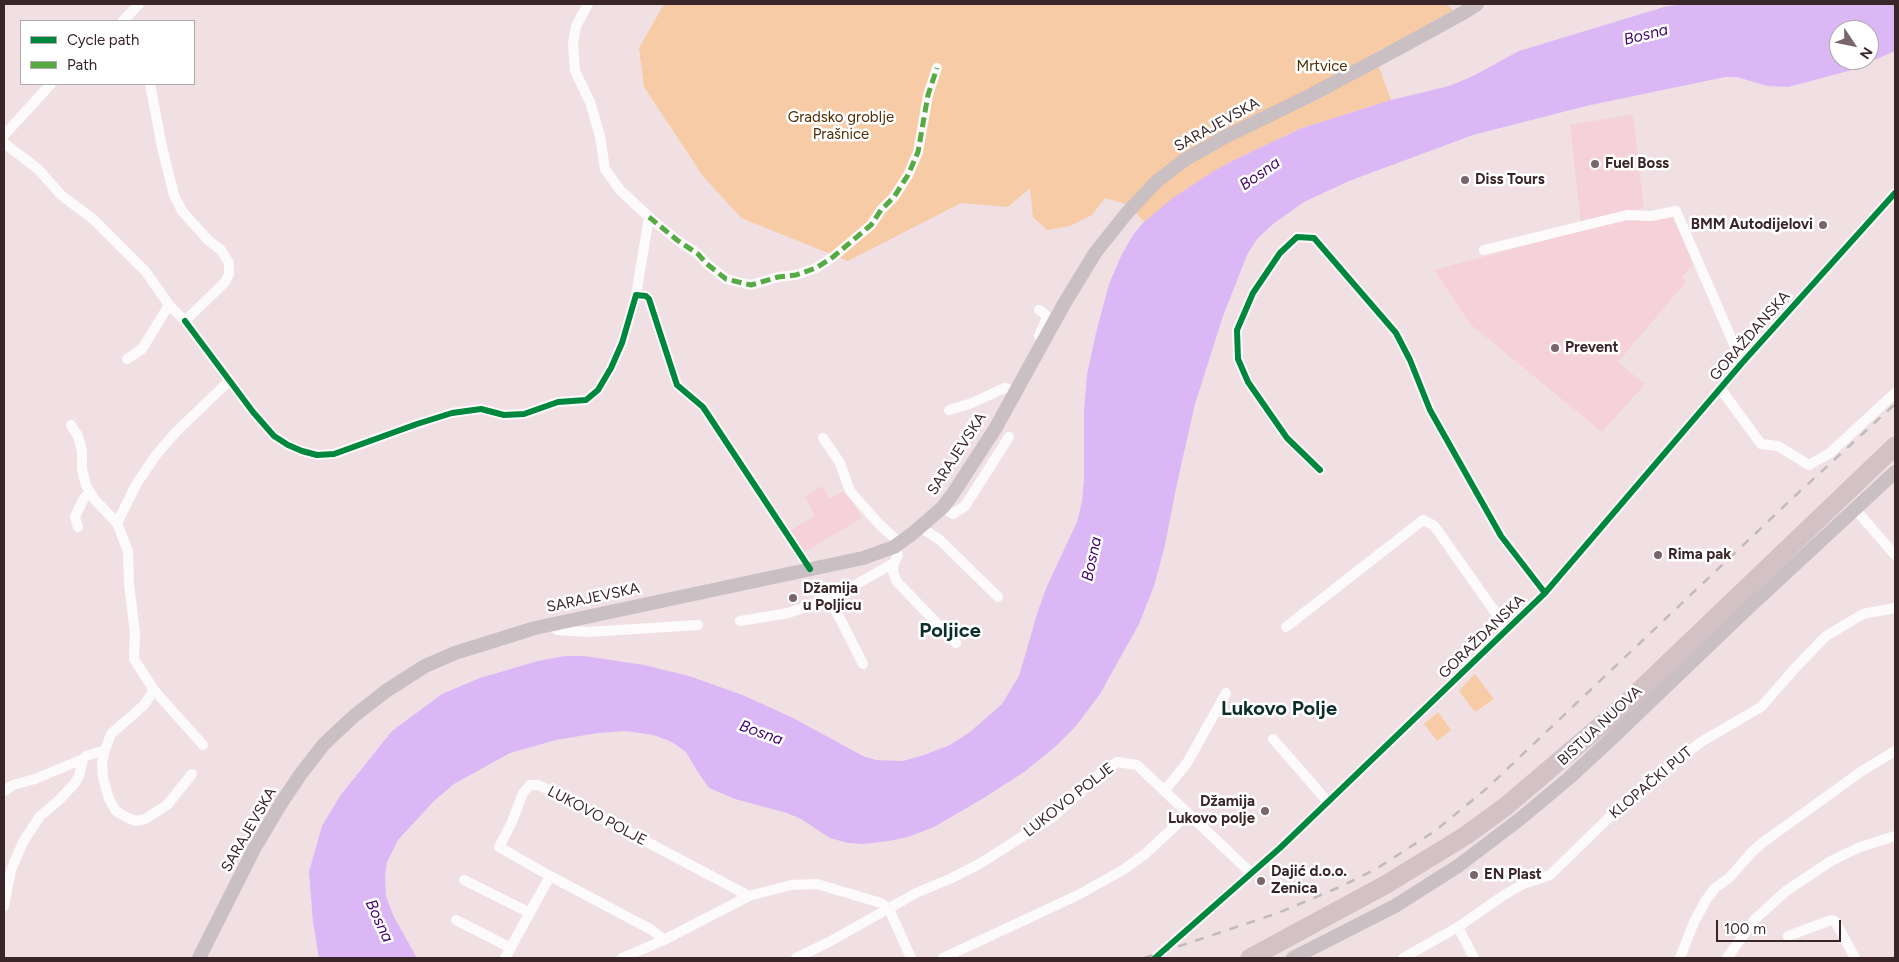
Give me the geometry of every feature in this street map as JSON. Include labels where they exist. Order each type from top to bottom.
[{"type":"highway","points":[[1250,958],[1385,885],[1465,836],[1505,808],[1619,710],[1895,446]]},
{"type":"main road","name":"SARAJEVSKA","points":[[198,958],[254,849],[280,805],[324,744],[354,716],[386,691],[425,666],[455,653],[551,623],[863,558],[897,545],[943,507],[976,461],[1095,253],[1126,214],[1157,181],[1186,159],[1223,138],[1313,94],[1463,14],[1477,4]]},
{"type":"main road","name":"BISTUA NUOVA","points":[[1292,958],[1395,906],[1458,866],[1520,819],[1596,752],[1895,472]]},
{"type":"street","points":[[124,20],[139,4]]},
{"type":"street","points":[[588,4],[576,26],[573,44],[575,71],[590,102],[600,136],[605,168],[620,190],[649,217],[698,254],[726,280],[751,285],[778,277],[796,275],[816,268],[833,257],[871,225],[881,210],[894,198],[908,175],[918,152],[928,95],[937,68]]},
{"type":"street","points":[[4,135],[51,85]]},
{"type":"street","points":[[150,85],[162,147],[174,195],[182,211],[208,241],[221,250],[229,264],[230,274],[225,282],[185,320]]},
{"type":"street","points":[[4,118],[15,122]]},
{"type":"street","points":[[4,143],[38,169],[61,195],[93,219],[146,272],[169,304],[185,320],[253,412],[274,436],[288,445],[317,455],[334,454],[417,424],[452,414],[481,409],[504,414],[524,414],[558,402],[586,400],[598,390],[612,368],[622,343],[636,296],[649,217]]},
{"type":"street","name":"GORAŽDANSKA","points":[[1155,958],[1328,802],[1545,593],[1720,388],[1895,193]]},
{"type":"street","name":"GORAŽDANSKA","points":[[1484,250],[1627,215],[1651,216],[1676,211],[1742,363]]},
{"type":"street","points":[[1320,470],[1287,438],[1248,382],[1238,360],[1237,330],[1253,292],[1280,253],[1298,237],[1314,238],[1396,333],[1410,360],[1430,410],[1501,536],[1545,593]]},
{"type":"street","points":[[636,296],[646,296],[649,299],[677,385],[703,407],[810,569]]},
{"type":"street","points":[[127,359],[142,349],[169,304]]},
{"type":"street","points":[[1039,310],[1046,315],[1039,336],[1043,341]]},
{"type":"street","points":[[117,523],[137,483],[156,455],[176,432],[229,381]]},
{"type":"street","points":[[949,410],[972,403],[1004,388],[1015,392]]},
{"type":"street","name":"GORAŽDANSKA","points":[[1720,388],[1761,444],[1778,446],[1809,465],[1830,453],[1895,393]]},
{"type":"street","points":[[71,425],[78,436],[82,450],[84,479],[90,492],[105,512],[117,523],[128,551],[134,659],[154,690],[203,744]]},
{"type":"street","points":[[943,507],[953,514],[965,506],[1009,437]]},
{"type":"street","points":[[823,438],[840,463],[850,491],[897,545],[898,555],[894,563],[893,572],[897,582],[956,643]]},
{"type":"street","points":[[78,528],[76,517],[84,498],[90,492]]},
{"type":"street","points":[[1855,509],[1895,556]]},
{"type":"street","name":"GORAŽDANSKA","points":[[1286,627],[1423,520],[1433,525],[1438,531],[1507,629]]},
{"type":"street","points":[[920,527],[940,540],[998,597]]},
{"type":"street","points":[[740,621],[788,613],[830,599],[894,563]]},
{"type":"street","points":[[830,599],[863,664]]},
{"type":"street","name":"KLOPAČKI PUT","points":[[1403,958],[1458,927],[1523,884],[1550,875],[1625,802],[1701,742],[1761,707],[1826,636],[1863,614],[1895,608]]},
{"type":"street","points":[[551,623],[557,630],[588,632],[698,625]]},
{"type":"street","points":[[154,690],[144,705],[111,734],[104,750],[102,763],[103,778],[109,799],[116,811],[126,817],[136,821],[145,820],[167,806],[192,774]]},
{"type":"street","points":[[1165,790],[1187,763],[1226,694]]},
{"type":"street","points":[[1273,739],[1328,802]]},
{"type":"street","points":[[4,791],[13,785],[35,779],[104,750]]},
{"type":"street","points":[[1680,958],[1694,922],[1706,900],[1715,888],[1729,878],[1752,852],[1862,771],[1895,751]]},
{"type":"street","points":[[4,906],[11,870],[23,842],[40,816],[75,783],[79,776],[83,759]]},
{"type":"street","name":"LUKOVO POLJE","points":[[796,958],[829,942],[916,893],[960,874],[1010,845],[1053,817],[1105,769],[1117,762],[1137,765],[1251,873]]},
{"type":"street","name":"LUKOVO POLJE","points":[[664,940],[652,930],[500,847],[523,793],[530,785],[538,785],[549,790],[749,896]]},
{"type":"street","points":[[942,958],[1069,899],[1123,870],[1145,854],[1188,814]]},
{"type":"street","points":[[1727,958],[1755,920],[1786,891],[1838,858],[1860,847],[1895,836]]},
{"type":"street","points":[[505,958],[550,876]]},
{"type":"street","points":[[464,880],[530,913]]},
{"type":"street","points":[[622,958],[664,940],[749,896],[791,886],[816,884],[881,903],[889,909],[910,958]]},
{"type":"street","points":[[456,920],[511,948]]},
{"type":"street","points":[[1788,936],[1831,920],[1835,921],[1855,958]]},
{"type":"street","points":[[1458,927],[1474,958]]},
{"type":"shaded area","points":[[1633,114],[1644,208],[1581,224],[1570,125]]},
{"type":"shaded area","name":"Prevent","points":[[1675,214],[1695,262],[1682,277],[1686,282],[1618,362],[1645,384],[1602,432],[1470,324],[1434,270],[1625,219]]},
{"type":"shaded area","points":[[822,486],[830,499],[845,490],[862,518],[802,553],[789,531],[815,516],[805,497]]},
{"type":"green space","name":"Gradsko groblje Prašnice","points":[[664,4],[1447,4],[1453,10],[1406,39],[1379,50],[1379,67],[1391,100],[1302,128],[1238,158],[1189,187],[1144,222],[1129,205],[1105,198],[1092,215],[1070,226],[1047,230],[1033,217],[1030,188],[1008,207],[961,203],[848,261],[741,218],[703,176],[644,87],[639,48]]},
{"type":"green space","points":[[1475,674],[1494,699],[1475,712],[1459,691]]},
{"type":"green space","points":[[1438,712],[1451,730],[1437,741],[1424,724]]},
{"type":"water","name":"Bosna","points":[[1682,4],[1895,4],[1895,51],[1879,58],[1879,20],[1829,20],[1829,70],[1852,70],[1788,87],[1767,86],[1737,77],[1725,77],[1586,106],[1473,135],[1349,181],[1304,202],[1273,224],[1257,239],[1247,255],[1223,316],[1195,404],[1165,545],[1154,586],[1139,624],[1100,694],[1076,726],[1055,747],[1024,772],[982,799],[934,827],[908,837],[864,844],[848,843],[830,838],[801,819],[787,813],[735,799],[709,788],[686,752],[672,742],[653,735],[626,731],[598,733],[556,740],[510,753],[454,784],[434,801],[398,840],[387,862],[385,876],[386,896],[394,917],[417,958],[319,958],[313,922],[309,872],[322,826],[340,796],[392,731],[442,694],[480,678],[538,661],[565,656],[584,656],[644,665],[689,676],[745,696],[793,718],[863,756],[876,760],[903,761],[924,755],[950,745],[970,732],[1002,704],[1019,676],[1047,586],[1077,522],[1082,502],[1084,480],[1084,412],[1087,374],[1109,284],[1121,256],[1133,235],[1144,222],[1173,198],[1212,172],[1238,158],[1302,128],[1391,100],[1449,86],[1473,76],[1519,51],[1664,7]]},
{"type":"railway","points":[[1144,958],[1278,913],[1342,886],[1376,869],[1435,831],[1486,789],[1797,494],[1895,404]]},
{"type":"marked path","points":[[649,217],[698,254],[726,279],[751,285],[778,277],[796,275],[816,268],[833,257],[871,225],[881,210],[894,197],[908,175],[918,152],[928,95],[937,68]]},
{"type":"cycle path","points":[[1155,958],[1280,848],[1545,593],[1742,363],[1895,193]]},
{"type":"cycle path","points":[[1320,470],[1287,438],[1248,382],[1238,359],[1237,330],[1253,293],[1280,253],[1297,237],[1314,238],[1396,333],[1410,360],[1430,410],[1501,536],[1545,593]]},
{"type":"cycle path","points":[[185,321],[253,412],[274,436],[288,445],[317,455],[334,454],[452,413],[481,409],[504,415],[524,414],[558,402],[586,400],[598,390],[611,368],[622,343],[636,295],[646,296],[649,299],[677,385],[703,407],[810,569]]},
{"type":"place","name":"Fuel Boss","points":[[1595,164]]},
{"type":"place","name":"Diss Tours","points":[[1465,180]]},
{"type":"place","name":"BMM Autodijelovi","points":[[1823,225]]},
{"type":"place","name":"Prevent","points":[[1555,348]]},
{"type":"place","name":"Rima pak","points":[[1658,555]]},
{"type":"place","name":"Džamija u Poljicu","points":[[793,598]]},
{"type":"place","name":"Džamija Lukovo polje","points":[[1265,811]]},
{"type":"place","name":"EN Plast","points":[[1474,875]]},
{"type":"place","name":"Dajić d.o.o. Zenica","points":[[1261,881]]},
{"type":"district","name":"Poljice","points":[[950,631]]},
{"type":"district","name":"Lukovo Polje","points":[[1279,709]]},
{"type":"park label","name":"Mrtvice","points":[[1322,67]]}]
